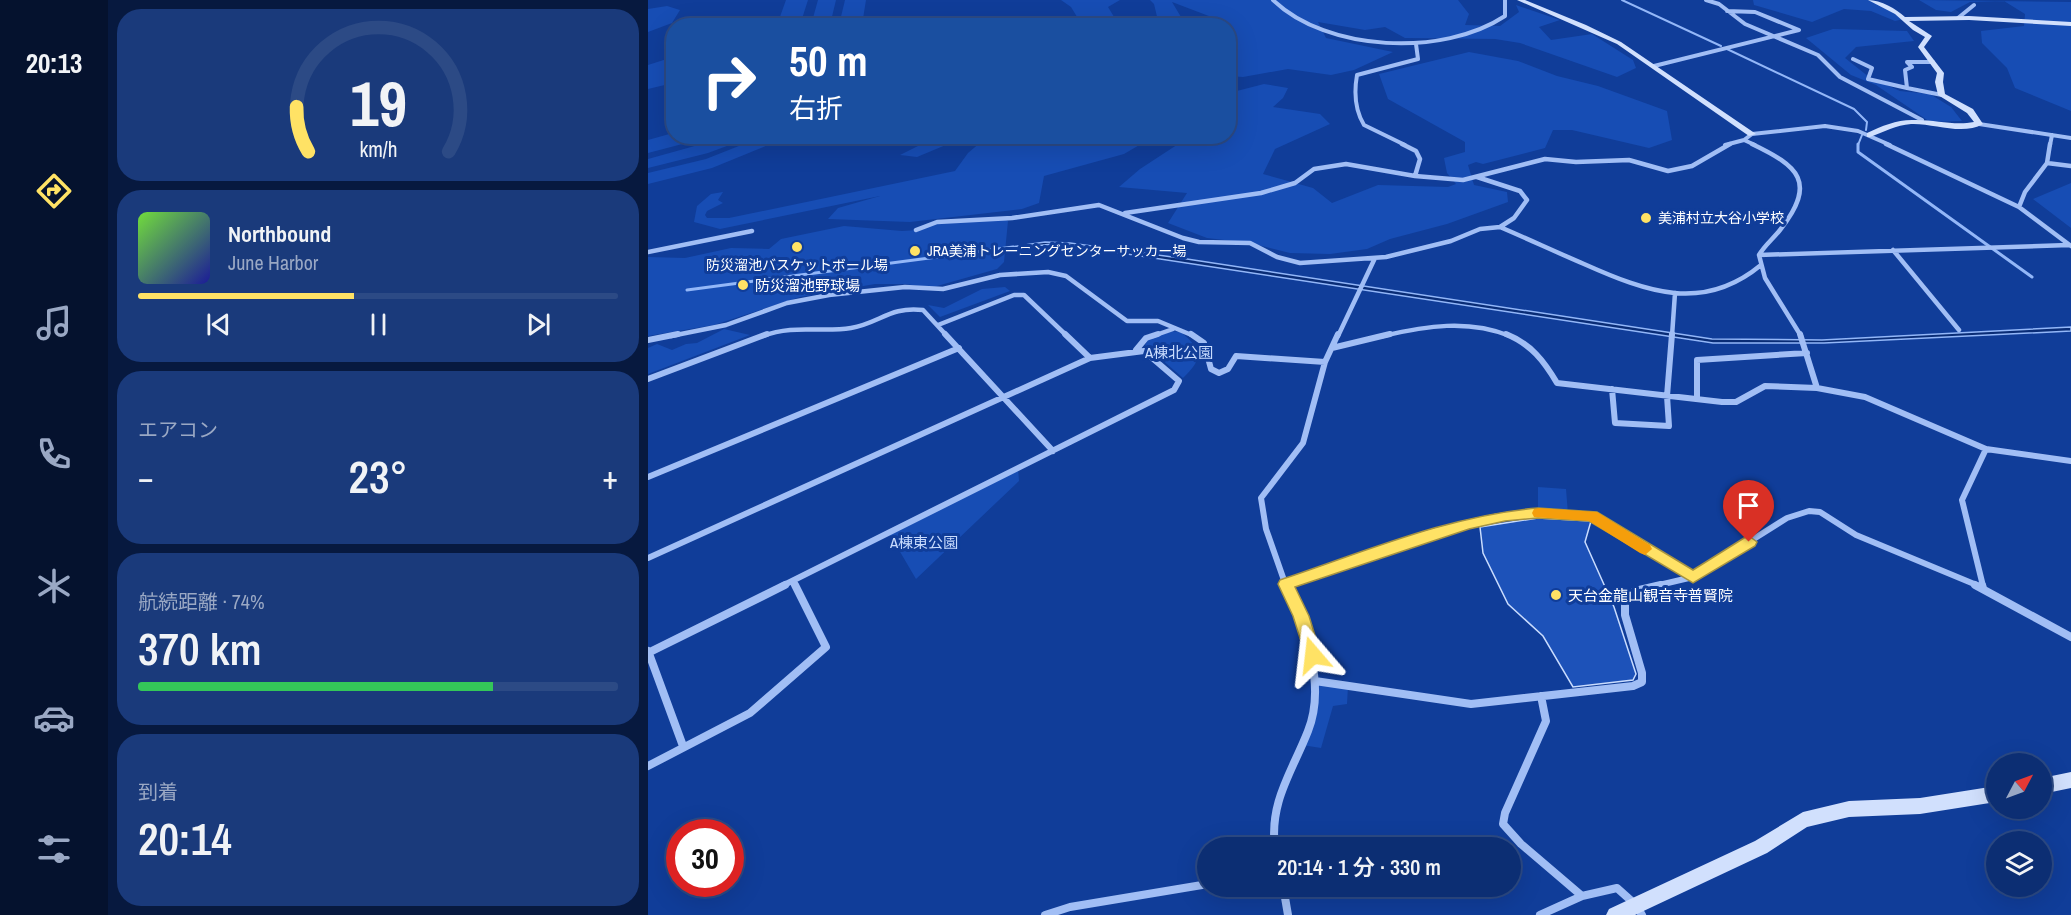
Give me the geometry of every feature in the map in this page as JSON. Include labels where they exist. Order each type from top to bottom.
[{"type":"street","points":[[1273,0],[1281,10],[1297,16],[1307,26],[1391,45],[1416,44],[1496,22],[1505,16],[1507,4],[1505,0]]},
{"type":"street","points":[[1520,0],[1606,36],[1654,66],[1752,134]]},
{"type":"street","points":[[1706,0],[1719,4],[1745,24],[1818,55],[1840,77],[1922,120]]},
{"type":"street","points":[[1871,0],[1929,36],[1921,48],[1941,73],[1939,82],[1942,95]]},
{"type":"street","points":[[1958,18],[1974,5]]},
{"type":"street","points":[[1654,66],[1799,30],[1755,12],[1727,11]]},
{"type":"street","points":[[1904,19],[1958,18],[2071,24]]},
{"type":"street","points":[[1415,176],[1420,159],[1416,151],[1364,125],[1359,119],[1355,83],[1358,75],[1367,70],[1418,59],[1416,44]]},
{"type":"street","points":[[1853,59],[1872,68],[1868,79],[1942,95],[1970,111],[1980,124]]},
{"type":"street","points":[[1907,88],[1905,70],[1912,67],[1907,62],[1933,62]]},
{"type":"street","points":[[1870,135],[1900,122],[1922,120],[1962,127],[1980,124],[2071,138]]},
{"type":"street","points":[[1125,213],[1261,194],[1295,183],[1314,169],[1346,164],[1415,176],[1463,180],[1545,159],[1576,162],[1629,160],[1668,171],[1692,166],[1726,145],[1744,140],[1752,134],[1838,126],[1870,135],[1974,183],[2019,207],[2070,245]]},
{"type":"street","points":[[2019,207],[2025,192],[2046,163],[2052,135]]},
{"type":"street","points":[[1744,140],[1785,161],[1795,169],[1801,181],[1801,193],[1782,228],[1759,255]]},
{"type":"street","points":[[2046,163],[2071,166]]},
{"type":"street","points":[[916,230],[937,222],[1012,218],[1082,205],[1099,205],[1125,213],[1183,238],[1199,242],[1250,243],[1277,257],[1300,263],[1375,258],[1442,243],[1480,229],[1500,227],[1514,218],[1527,200],[1520,191],[1476,177]]},
{"type":"street","points":[[1500,227],[1629,284],[1674,293],[1701,294],[1733,287],[1761,265]]},
{"type":"street","points":[[648,252],[752,231]]},
{"type":"street","points":[[1759,255],[2070,245]]},
{"type":"street","points":[[1893,250],[1959,330]]},
{"type":"street","points":[[1759,255],[1766,278],[1802,336],[1817,388]]},
{"type":"street","points":[[1273,837],[1274,808],[1310,729],[1315,681],[1310,645],[1301,616],[1286,584],[1263,521],[1261,498],[1303,443],[1325,362],[1375,258]]},
{"type":"street","points":[[648,340],[726,325],[787,303],[829,295],[905,286],[943,289],[1029,271],[1066,276],[1127,321],[1158,321],[1173,329],[1193,334],[1204,343],[1211,369],[1219,373],[1228,369],[1236,356],[1325,362]]},
{"type":"street","points":[[1612,389],[1615,423],[1669,426],[1667,396],[1674,293]]},
{"type":"street","points":[[938,325],[1014,294],[1024,295],[1090,358]]},
{"type":"street","points":[[648,379],[782,329],[852,328],[905,308],[923,310],[1053,451]]},
{"type":"street","points":[[1332,348],[1417,329],[1462,325],[1486,328],[1522,342],[1541,357],[1557,383],[1736,402],[1765,386],[1817,388],[1865,397],[1986,449],[2071,460]]},
{"type":"street","points":[[1136,350],[1146,339],[1173,329]]},
{"type":"street","points":[[648,477],[958,348]]},
{"type":"street","points":[[648,558],[1090,358],[1136,350],[1144,351],[1179,381],[1174,390],[648,652],[683,746]]},
{"type":"street","points":[[1697,399],[1697,360],[1807,353]]},
{"type":"street","points":[[1983,588],[1962,500],[1986,449]]},
{"type":"street","points":[[1315,681],[1471,704],[1633,686],[1641,682],[1642,673],[1625,615],[1625,601],[1635,591],[1693,577],[1787,518],[1809,511],[1820,512],[1856,535],[1983,588],[2071,637]]},
{"type":"street","points":[[1286,584],[1468,524],[1505,516],[1538,513],[1592,516],[1693,577]]},
{"type":"street","points":[[648,766],[750,713],[826,647],[793,581]]},
{"type":"street","points":[[1542,696],[1546,721],[1505,813],[1503,824],[1524,849],[1568,880],[1582,896]]},
{"type":"street","points":[[2052,784],[2071,780]]},
{"type":"street","points":[[1615,915],[1639,910],[1761,847],[1803,820],[1849,809],[1920,806],[1986,796]]},
{"type":"street","points":[[1044,915],[1070,907],[1197,886]]},
{"type":"street","points":[[1540,915],[1582,896],[1617,888],[1639,910]]},
{"type":"street","points":[[1285,897],[1288,915]]},
{"type":"green space","points":[[786,0],[808,0],[802,18],[780,18]]},
{"type":"green space","points":[[818,0],[836,0],[832,18],[813,18]]},
{"type":"green space","points":[[845,0],[866,0],[863,18],[841,18]]},
{"type":"green space","points":[[1061,0],[1120,0],[1108,7],[1115,18],[1078,18],[1071,7]]},
{"type":"green space","points":[[1150,0],[1458,0],[1469,14],[1465,25],[1500,26],[1519,12],[1516,5],[1560,20],[1539,27],[1551,40],[1592,34],[1633,60],[1636,68],[1617,77],[1520,43],[1495,39],[1405,38],[1385,27],[1365,30],[1318,22],[1326,38],[1393,52],[1354,70],[1331,75],[1288,69],[1236,76],[1236,18],[1214,18],[1172,2],[1182,18],[1157,18],[1154,4]]},
{"type":"green space","points":[[1753,0],[1871,0],[1904,19],[1895,21],[1871,11],[1844,9],[1812,22],[1754,5]]},
{"type":"green space","points":[[1919,0],[2001,1],[1970,2],[1951,12],[1936,10]]},
{"type":"green space","points":[[2004,1],[2071,2],[2071,111],[2015,88],[2007,68],[1982,43],[1981,31],[2024,26],[2025,14]]},
{"type":"green space","points":[[667,6],[680,10],[675,18],[666,18],[666,25],[648,32],[648,9]]},
{"type":"green space","points":[[1833,29],[1907,31],[1914,41],[1856,47],[1845,58],[1869,77],[1900,91],[1930,94],[1951,107],[1962,121],[1930,122],[1876,85],[1851,75],[1806,38]]},
{"type":"green space","points":[[1469,52],[1518,61],[1557,76],[1598,86],[1667,111],[1672,140],[1649,148],[1572,130],[1553,130],[1545,148],[1483,164],[1476,162],[1468,165],[1474,185],[1507,192],[1508,202],[1447,224],[1390,239],[1367,249],[1330,254],[1290,253],[1250,243],[1207,238],[1168,223],[1187,193],[1119,187],[1140,169],[1178,144],[1236,144],[1236,91],[1264,84],[1288,88],[1283,98],[1273,107],[1320,114],[1330,124],[1275,149],[1263,174],[1313,188],[1332,203],[1378,185],[1448,187],[1456,184],[1447,173],[1444,158],[1465,152],[1465,142],[1388,99],[1379,74]]},
{"type":"green space","points":[[666,59],[666,85],[648,89],[648,65]]},
{"type":"green space","points":[[666,135],[666,144],[682,144],[648,153],[648,140]]},
{"type":"green space","points":[[702,144],[732,144],[708,153],[648,168],[648,159]]},
{"type":"green space","points":[[744,144],[771,144],[712,168],[648,184],[648,173],[706,159]]},
{"type":"green space","points":[[922,144],[948,144],[917,157],[900,155]]},
{"type":"green space","points":[[979,144],[1141,144],[1124,154],[1044,176],[1039,203],[1022,209],[910,222],[828,219],[838,208],[880,196],[720,229],[694,222],[697,206],[711,194],[723,192],[718,200],[723,203],[707,211],[705,215],[707,218],[729,218],[955,171],[968,153]]},
{"type":"green space","points":[[2071,183],[2071,228],[2033,199]]},
{"type":"green space","points":[[1005,219],[1008,221],[1004,262],[997,269],[930,288],[906,284],[875,284],[800,297],[714,325],[648,336],[648,257],[685,258],[731,248],[769,249],[781,239],[844,226],[902,231],[918,230],[939,222]]},
{"type":"green space","points":[[1005,287],[1010,291],[940,317],[928,305],[944,308],[982,289]]},
{"type":"green space","points":[[724,329],[750,335],[648,374],[648,348],[657,344],[672,350],[686,344],[697,343]]},
{"type":"green space","name":"A棟北公園","points":[[1168,331],[1181,332],[1193,344],[1198,354],[1194,365],[1183,378],[1145,345],[1148,340]]},
{"type":"green space","name":"A棟東公園","points":[[1018,468],[1019,481],[916,579],[889,533]]},
{"type":"green space","points":[[1538,487],[1566,489],[1568,514],[1538,513]]},
{"type":"green space","points":[[1315,681],[1348,686],[1347,704],[1333,706],[1321,748],[1302,745],[1309,729]]},
{"type":"shaded area","points":[[1045,242],[1070,243],[1187,259],[1712,339],[1822,340],[2071,327],[2071,331],[1824,343],[1713,343],[1068,245],[1052,244],[1010,249]]},
{"type":"building","name":"天台金龍山観音寺普賢院","points":[[1538,518],[1591,521],[1585,542],[1614,607],[1636,674],[1633,680],[1573,687],[1543,636],[1508,604],[1483,553],[1480,527]]},
{"type":"waterway","points":[[1622,0],[1721,46]]},
{"type":"waterway","points":[[1727,49],[1854,109],[1867,122],[1866,130]]},
{"type":"waterway","points":[[1858,145],[1862,135]]},
{"type":"waterway","points":[[1858,145],[1858,152],[2032,277]]},
{"type":"waterway","points":[[687,290],[1013,247]]},
{"type":"slow traffic","points":[[1539,513],[1592,516],[1645,549]]},
{"type":"place","name":"美浦村立大谷小学校","points":[[1646,218]]},
{"type":"place","name":"防災溜池バスケットボール場","points":[[797,247]]},
{"type":"place","name":"JRA美浦トレーニングセンターサッカー場","points":[[915,251]]},
{"type":"place","name":"防災溜池野球場","points":[[743,285]]},
{"type":"place","name":"天台金龍山観音寺普賢院","points":[[1556,595]]},
{"type":"route","points":[[1313,655],[1301,616],[1286,584],[1416,539],[1468,524],[1505,516],[1538,513],[1592,516],[1693,577],[1749,542]]}]
